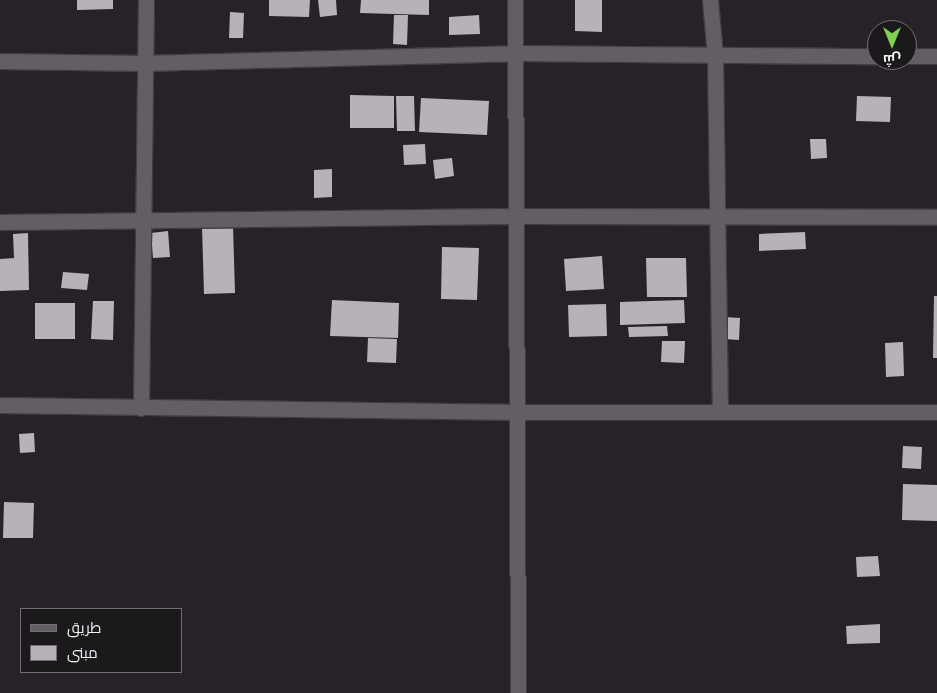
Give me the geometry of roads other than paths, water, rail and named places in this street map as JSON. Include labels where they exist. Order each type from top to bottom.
[{"type":"street","points":[[141,408],[141,221],[146,0]]},
{"type":"street","points":[[515,0],[518,693]]},
{"type":"street","points":[[710,0],[715,56],[719,216],[720,412]]},
{"type":"street","points":[[0,61],[144,63],[516,53],[867,56]]},
{"type":"street","points":[[917,56],[937,56]]},
{"type":"street","points":[[0,222],[515,216],[937,217]]},
{"type":"street","points":[[0,405],[518,412],[937,412]]}]
